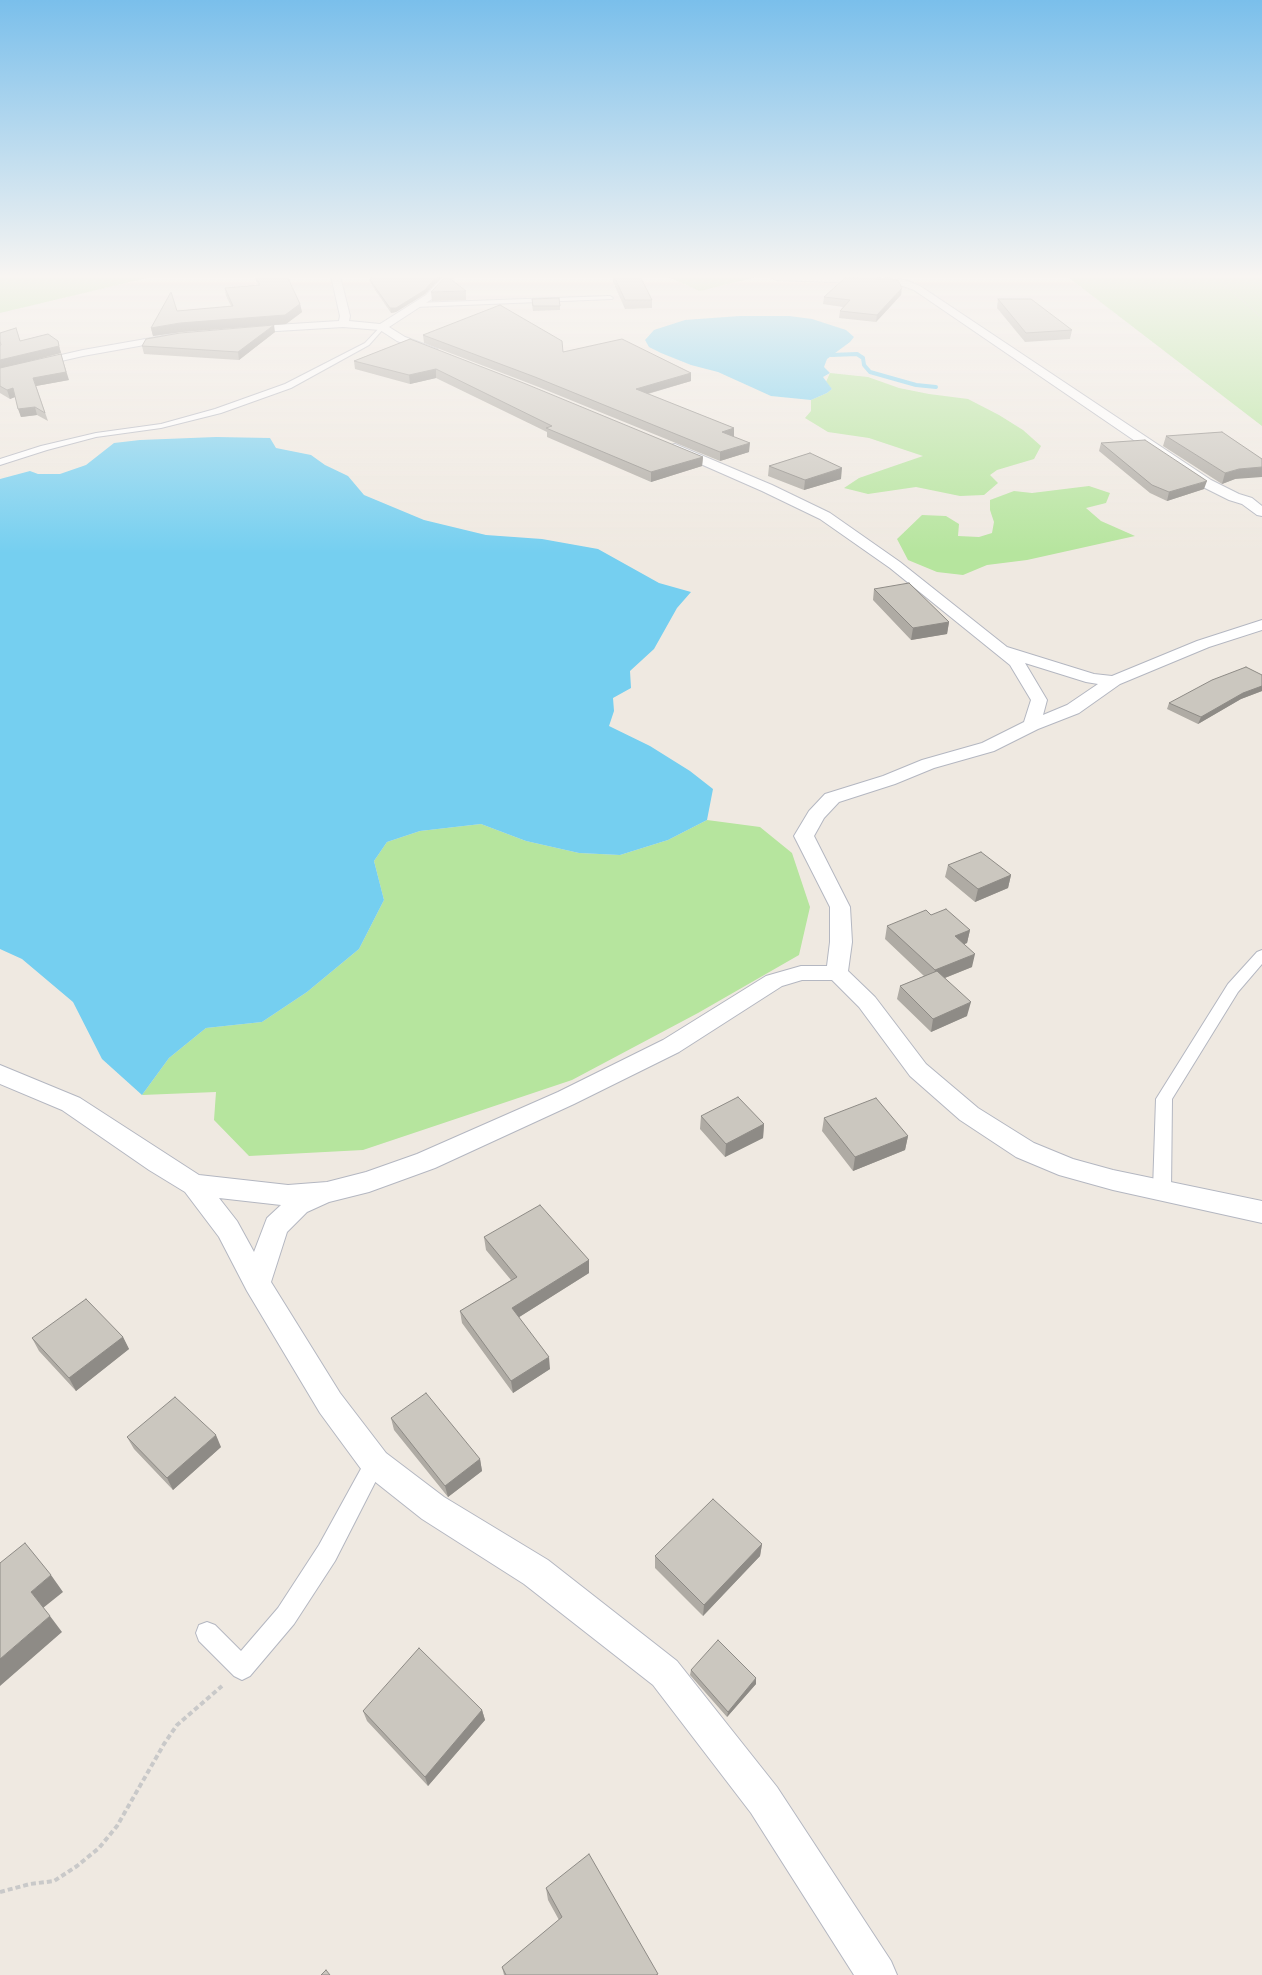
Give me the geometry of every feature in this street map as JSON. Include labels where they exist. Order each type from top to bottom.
[{"type":"street","points":[[0,372],[17,368]]},
{"type":"street","points":[[1036,368],[1206,483],[1234,497],[1248,501],[1262,512]]},
{"type":"street","points":[[664,443],[767,488],[826,516],[895,565],[1016,662],[1038,700],[1032,725]]},
{"type":"street","points":[[837,973],[841,942],[840,907],[804,836],[816,815],[832,798],[889,780],[928,764],[988,746],[1032,725],[1073,709],[1114,681],[1203,644],[1262,625]]},
{"type":"street","points":[[1002,650],[1092,679],[1114,681]]},
{"type":"street","points":[[194,1185],[288,1195],[327,1192],[369,1182],[426,1161],[566,1098],[671,1046],[774,981],[800,973],[837,973],[867,1002],[918,1070],[969,1114],[1025,1150],[1068,1168],[1113,1180],[1262,1212]]},
{"type":"street","points":[[0,1074],[71,1104],[158,1163],[194,1185],[228,1229],[257,1283],[330,1403],[375,1463],[433,1508],[536,1572],[665,1673],[764,1800],[877,1975]]},
{"type":"street","points":[[257,1283],[276,1226],[298,1205],[327,1192]]},
{"type":"lane","points":[[0,462],[44,448],[96,435],[161,426],[232,406],[288,386],[322,368]]},
{"type":"lane","points":[[1162,1190],[1164,1099],[1233,988],[1262,955]]},
{"type":"lane","points":[[207,1633],[242,1668],[290,1610],[327,1553],[375,1463]]},
{"type":"path","points":[[0,1892],[30,1884],[54,1881],[77,1866],[99,1848],[117,1826],[164,1744],[177,1725],[242,1668]]},
{"type":"green space","points":[[1187,368],[1262,368],[1262,426]]},
{"type":"green space","points":[[830,373],[868,377],[899,388],[929,394],[968,399],[999,415],[1023,430],[1041,446],[1034,459],[997,470],[990,475],[998,483],[984,495],[960,496],[916,487],[868,494],[844,488],[859,478],[923,456],[869,438],[828,432],[805,418],[811,411],[811,400],[827,393],[832,389],[826,382]]},
{"type":"green space","points":[[1089,486],[1110,493],[1106,503],[1086,508],[1101,521],[1135,536],[1027,560],[987,565],[963,575],[937,572],[908,560],[897,539],[922,515],[946,516],[959,524],[958,536],[979,537],[992,533],[994,522],[990,510],[990,500],[1014,491],[1032,493]]},
{"type":"green space","points":[[707,820],[760,827],[792,853],[810,907],[799,955],[698,1013],[572,1080],[363,1150],[249,1156],[214,1120],[216,1092],[142,1095],[169,1058],[206,1028],[262,1022],[307,992],[359,949],[384,900],[374,861],[387,842],[420,831],[481,824],[526,841],[579,853],[620,855],[668,840]]},
{"type":"water","points":[[703,368],[825,368],[830,373],[823,377],[832,389],[827,393],[811,400],[771,396],[718,372]]},
{"type":"water","points":[[216,437],[270,438],[276,448],[311,455],[325,465],[348,476],[364,495],[424,520],[486,535],[542,539],[598,549],[659,583],[691,592],[677,608],[654,649],[630,671],[631,688],[613,698],[614,711],[609,726],[650,746],[690,771],[713,789],[707,820],[668,840],[620,855],[579,853],[526,841],[481,824],[420,831],[387,842],[374,861],[384,900],[359,949],[307,992],[262,1022],[206,1028],[169,1058],[142,1095],[102,1059],[73,1002],[22,959],[0,949],[0,479],[30,471],[38,474],[60,474],[86,465],[114,443],[140,440]]},
{"type":"building","points":[[0,368],[65,368],[66,372],[33,378],[45,413],[35,407],[18,409],[13,388],[7,390],[0,386]]},
{"type":"building","points":[[382,368],[485,368],[703,457],[651,472],[546,428],[552,426],[436,369],[409,375]]},
{"type":"building","points":[[511,368],[681,368],[691,373],[636,389],[734,428],[722,432],[750,443],[720,452]]},
{"type":"building","points":[[1222,432],[1262,459],[1262,467],[1239,469],[1225,473],[1166,436]]},
{"type":"building","points":[[1145,440],[1207,481],[1169,492],[1152,485],[1101,443]]},
{"type":"building","points":[[810,453],[842,468],[805,480],[769,466]]},
{"type":"building","points":[[909,583],[949,622],[913,628],[874,589]]},
{"type":"building","points":[[1246,667],[1262,675],[1262,686],[1243,693],[1201,717],[1169,703],[1212,680]]},
{"type":"building","points":[[981,852],[1011,875],[978,889],[948,865]]},
{"type":"building","points":[[946,909],[970,930],[955,936],[975,954],[935,970],[887,926],[926,910],[931,915]]},
{"type":"building","points":[[937,971],[971,1002],[933,1019],[900,986]]},
{"type":"building","points":[[738,1097],[764,1124],[726,1144],[701,1116]]},
{"type":"building","points":[[876,1098],[908,1136],[855,1157],[824,1118]]},
{"type":"building","points":[[540,1205],[589,1260],[512,1308],[549,1357],[511,1381],[460,1311],[517,1277],[484,1237]]},
{"type":"building","points":[[86,1299],[123,1337],[69,1378],[32,1338]]},
{"type":"building","points":[[426,1393],[480,1459],[445,1486],[391,1418]]},
{"type":"building","points":[[175,1397],[216,1435],[167,1478],[127,1437]]},
{"type":"building","points":[[713,1499],[762,1544],[704,1605],[655,1556]]},
{"type":"building","points":[[25,1543],[51,1575],[31,1592],[50,1616],[0,1659],[0,1563]]},
{"type":"building","points":[[718,1640],[756,1678],[728,1712],[691,1670]]},
{"type":"building","points":[[419,1648],[482,1710],[425,1777],[363,1711]]},
{"type":"building","points":[[589,1854],[658,1974],[506,1975],[502,1967],[562,1917],[546,1888]]},
{"type":"building","points":[[326,1970],[330,1975],[321,1975]]},
{"type":"waterway","points":[[867,368],[870,372],[916,385],[936,387]]}]
